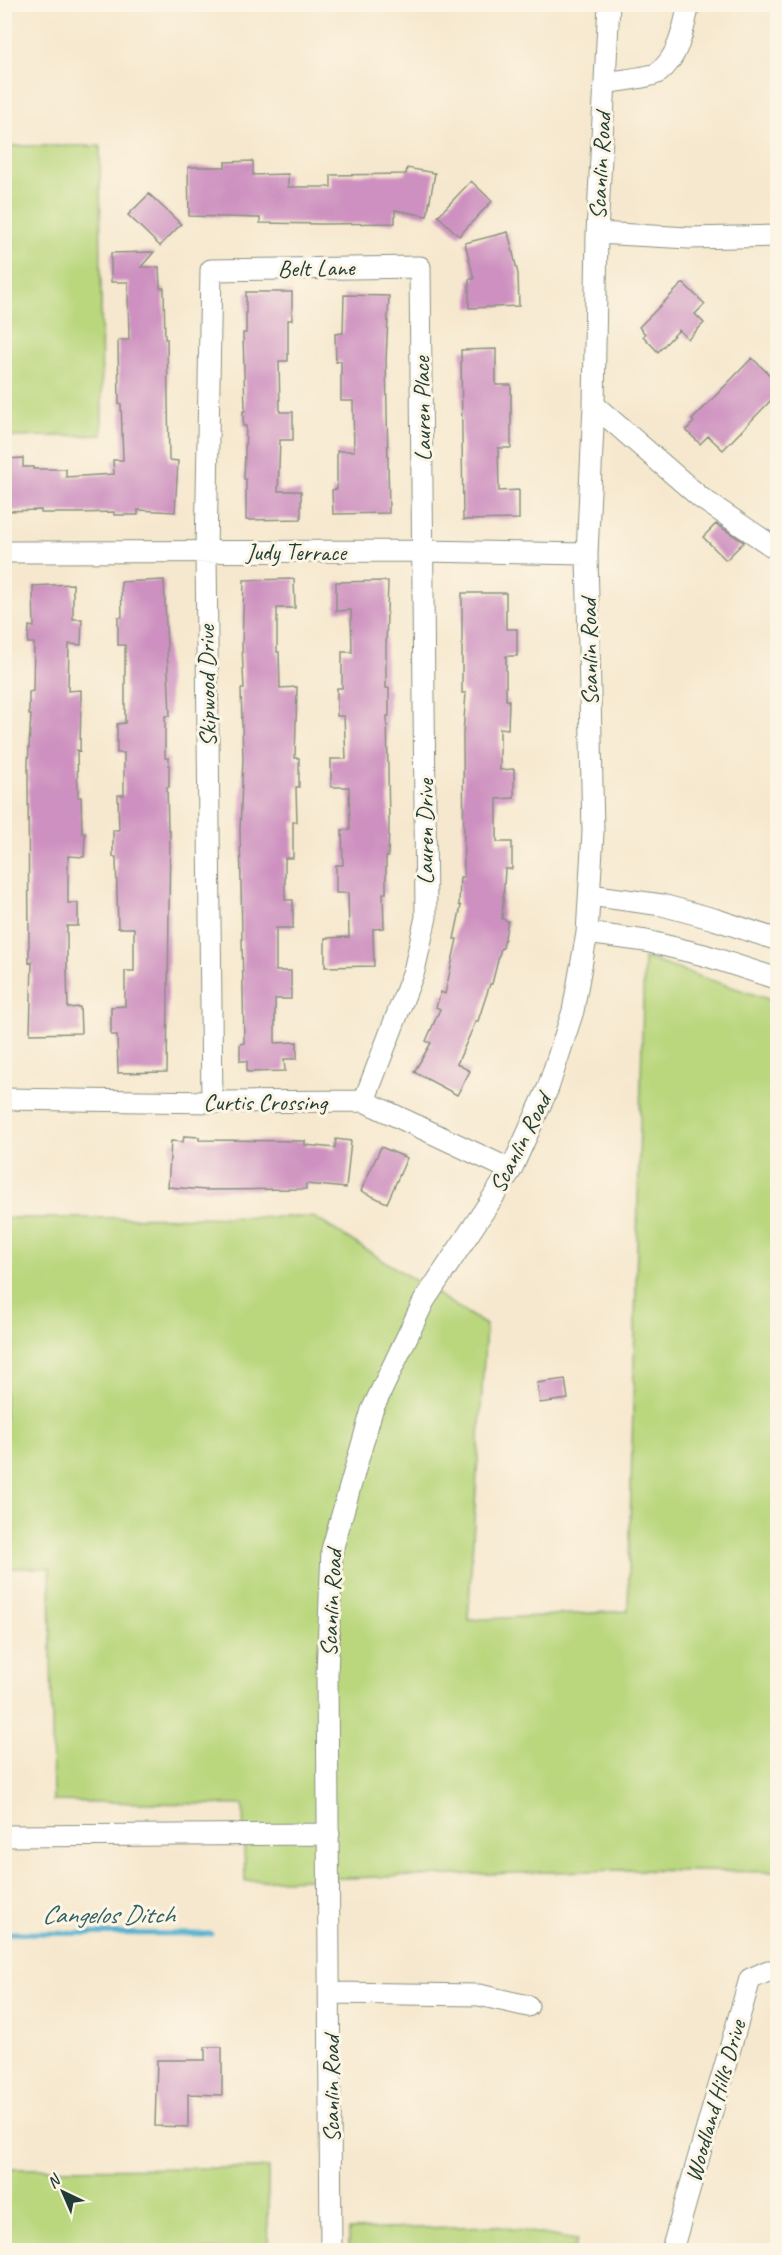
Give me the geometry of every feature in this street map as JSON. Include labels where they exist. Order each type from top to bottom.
[{"type":"street","name":"Scanlin Road","points":[[331,2250],[327,1674],[332,1550],[372,1410],[424,1301],[511,1170],[548,1088],[573,1011],[586,933],[593,832],[587,554],[594,405],[597,233],[609,4]]},
{"type":"street","points":[[605,83],[658,73],[670,60],[682,33],[689,4]]},
{"type":"street","points":[[597,233],[689,238],[777,236]]},
{"type":"street","name":"Belt Lane","points":[[211,270],[420,267]]},
{"type":"street","name":"Lauren Place","points":[[420,267],[423,551]]},
{"type":"street","name":"Skipwood Drive","points":[[211,270],[206,552],[212,1102]]},
{"type":"street","points":[[594,405],[701,498],[777,550]]},
{"type":"street","name":"Judy Terrace","points":[[4,552],[423,551],[587,554]]},
{"type":"street","name":"Lauren Drive","points":[[364,1101],[414,971],[426,917],[423,551]]},
{"type":"street","points":[[590,895],[662,905],[777,940]]},
{"type":"street","points":[[586,933],[646,941],[704,955],[777,979]]},
{"type":"street","name":"Curtis Crossing","points":[[4,1099],[212,1102],[364,1101],[511,1170]]},
{"type":"street","points":[[4,1836],[329,1833]]},
{"type":"street","name":"Woodland Hills Drive","points":[[672,2250],[750,1979],[768,1971],[777,1971]]},
{"type":"street","points":[[330,1993],[479,1995],[528,2006]]},
{"type":"green space","points":[[5,146],[100,146],[102,435],[5,437]]},
{"type":"green space","points":[[644,958],[777,1002],[777,1872],[622,1870],[245,1881],[243,1805],[53,1801],[50,1568],[5,1568],[4,1218],[314,1217],[486,1325],[468,1620],[628,1611]]},
{"type":"green space","points":[[268,2168],[268,2250],[5,2250],[5,2169]]},
{"type":"green space","points":[[495,2226],[577,2240],[574,2250],[349,2250],[349,2230]]},
{"type":"building","points":[[253,161],[253,175],[288,174],[288,187],[331,187],[331,175],[406,174],[407,168],[435,173],[427,216],[395,210],[395,223],[324,224],[260,223],[260,218],[189,216],[188,167],[225,167],[225,162]]},
{"type":"building","points":[[471,181],[492,201],[459,236],[438,216]]},
{"type":"building","points":[[149,194],[181,224],[160,246],[128,215]]},
{"type":"building","points":[[508,232],[518,274],[519,306],[469,308],[469,279],[474,279],[465,243]]},
{"type":"building","points":[[154,252],[141,267],[159,267],[160,288],[164,288],[169,460],[178,461],[175,512],[138,510],[138,515],[114,515],[114,512],[4,511],[4,459],[23,458],[23,467],[33,467],[33,469],[66,469],[66,477],[114,474],[113,460],[123,460],[118,340],[129,340],[128,282],[111,282],[111,253]]},
{"type":"building","points":[[683,283],[705,304],[695,314],[704,323],[688,339],[679,330],[658,352],[643,336],[645,334],[639,327]]},
{"type":"building","points":[[246,292],[292,292],[292,320],[288,320],[288,361],[279,361],[280,412],[293,412],[293,440],[280,440],[278,491],[301,491],[301,519],[246,520],[243,333],[246,333]]},
{"type":"building","points":[[344,295],[389,296],[386,360],[389,513],[333,514],[332,490],[337,489],[337,451],[354,451],[353,401],[341,401],[341,361],[336,362],[335,334],[343,333]]},
{"type":"building","points":[[496,349],[496,385],[511,385],[511,448],[498,448],[499,491],[519,490],[519,519],[463,520],[461,350]]},
{"type":"building","points":[[752,358],[777,382],[777,394],[723,450],[708,436],[700,444],[686,430],[694,422],[692,420]]},
{"type":"building","points":[[716,524],[744,542],[726,560],[703,537]]},
{"type":"building","points":[[294,579],[295,608],[277,608],[280,688],[297,687],[295,758],[299,758],[299,787],[296,787],[297,822],[293,822],[293,858],[285,858],[285,900],[293,900],[293,928],[276,928],[276,971],[291,971],[291,999],[275,999],[275,1043],[297,1042],[297,1059],[284,1059],[285,1071],[247,1072],[247,1061],[240,1061],[240,1044],[244,1043],[240,830],[243,759],[241,689],[244,689],[242,646],[244,580]]},
{"type":"building","points":[[164,580],[170,716],[165,716],[165,758],[169,758],[169,787],[167,787],[168,830],[170,830],[167,1072],[118,1073],[117,1035],[111,1035],[111,1007],[125,1006],[125,971],[134,971],[134,928],[118,928],[116,857],[113,857],[113,830],[119,830],[118,795],[124,795],[124,753],[117,753],[117,724],[125,723],[125,645],[118,645],[118,617],[122,617],[121,582]]},
{"type":"building","points":[[388,581],[386,688],[389,688],[389,716],[387,716],[389,823],[386,893],[383,893],[384,928],[373,929],[374,966],[325,967],[325,938],[349,937],[348,893],[336,893],[336,865],[343,865],[342,830],[350,830],[349,787],[331,787],[331,759],[346,759],[344,716],[337,716],[337,688],[342,688],[342,652],[352,652],[351,610],[336,611],[336,582]]},
{"type":"building","points":[[73,584],[73,619],[82,619],[81,645],[69,644],[68,691],[81,690],[80,751],[77,750],[78,797],[81,797],[82,833],[85,833],[84,857],[68,856],[68,903],[78,903],[78,926],[67,926],[67,972],[68,1008],[80,1007],[81,1033],[30,1034],[32,962],[29,963],[28,763],[31,715],[29,715],[29,692],[33,691],[34,643],[28,643],[29,626],[34,627],[33,586]]},
{"type":"building","points":[[462,593],[506,593],[506,629],[517,629],[517,656],[506,656],[508,729],[500,728],[500,770],[514,769],[514,798],[497,799],[497,842],[512,842],[512,869],[505,869],[502,919],[508,921],[503,948],[501,948],[492,984],[490,984],[478,1021],[457,1064],[470,1071],[457,1095],[414,1072],[431,1043],[426,1041],[440,1009],[436,1007],[441,992],[445,994],[457,939],[454,939],[461,906],[459,905],[460,877],[464,877],[463,734],[466,693],[462,693]]},
{"type":"building","points":[[184,1136],[199,1137],[199,1140],[305,1141],[305,1145],[335,1148],[336,1139],[351,1141],[346,1188],[306,1184],[306,1189],[205,1190],[168,1187],[171,1141],[183,1142]]},
{"type":"building","points":[[381,1147],[407,1158],[387,1203],[361,1191]]},
{"type":"building","points":[[565,1379],[568,1399],[540,1403],[537,1383]]},
{"type":"building","points":[[205,2047],[222,2047],[222,2095],[188,2094],[188,2127],[155,2126],[157,2060],[205,2060]]},
{"type":"waterway","name":"Cangelos Ditch","points":[[4,1933],[211,1934]]}]
